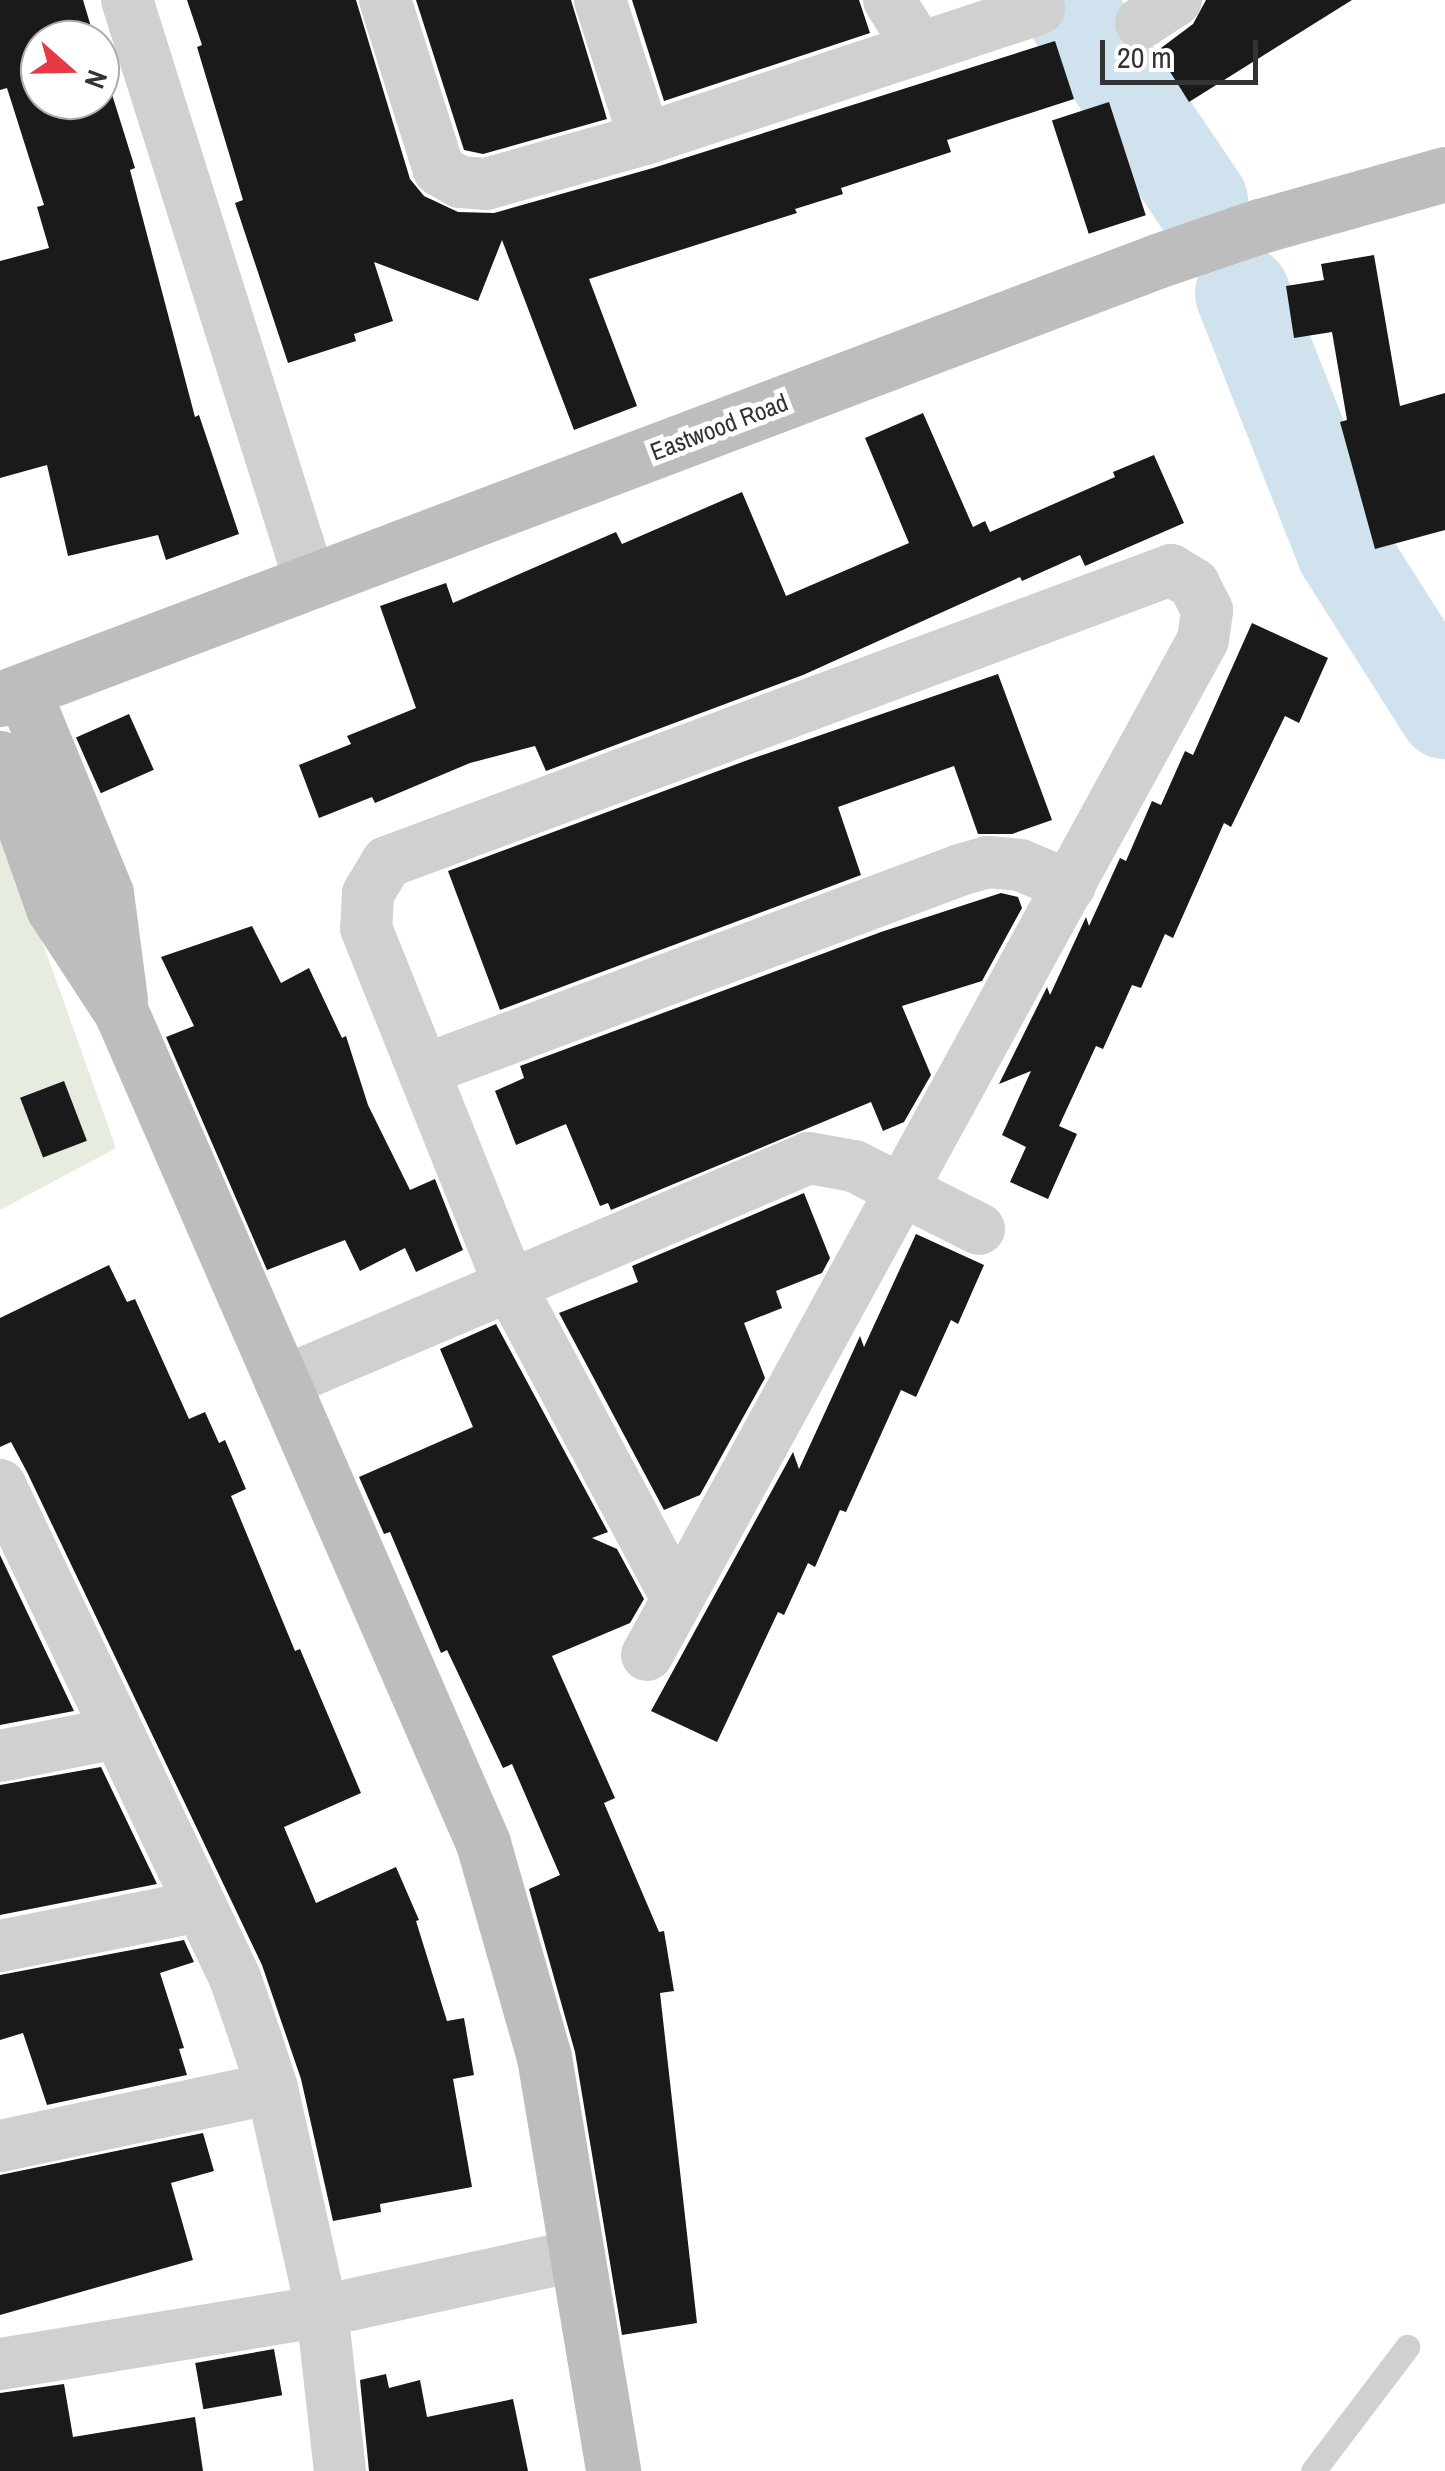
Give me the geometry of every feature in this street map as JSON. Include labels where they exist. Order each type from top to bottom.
[{"type":"street","points":[[126,0],[310,581]]},
{"type":"street","points":[[385,0],[440,170],[460,182],[486,184],[645,139],[1039,10]]},
{"type":"street","points":[[600,0],[645,139]]},
{"type":"street","points":[[890,0],[919,48]]},
{"type":"street","name":"Eastwood Road","points":[[12,696],[1157,261],[1260,226],[1445,174]]},
{"type":"street","points":[[647,1655],[1203,640],[1207,610],[1194,584],[1170,570],[387,862],[368,894],[366,928],[509,1284],[677,1598]]},
{"type":"street","points":[[12,696],[106,893],[121,1012]]},
{"type":"street","points":[[0,758],[54,908],[121,1012],[483,1843],[544,2057],[613,2471]]},
{"type":"street","points":[[424,1070],[988,862],[1020,865],[1070,886]]},
{"type":"street","points":[[281,1383],[809,1158],[854,1166],[979,1230]]},
{"type":"street","points":[[0,1485],[16,1556],[117,1733],[235,1978],[272,2088],[322,2311],[340,2471]]},
{"type":"street","points":[[0,1756],[117,1733]]},
{"type":"street","points":[[0,1946],[200,1906]]},
{"type":"street","points":[[0,2146],[272,2088]]},
{"type":"street","points":[[0,2364],[322,2311],[575,2256]]},
{"type":"lane","points":[[1313,2471],[1406,2347]]},
{"type":"shaded area","points":[[0,823],[116,1148],[0,1210]]},
{"type":"building","points":[[0,0],[83,0],[89,20],[20,20],[20,120],[120,120],[195,417],[199,415],[239,534],[166,560],[158,535],[68,556],[47,465],[0,478],[0,261],[49,248],[37,207],[44,205],[7,88],[0,90]]},
{"type":"building","points":[[187,0],[356,0],[410,179],[424,196],[458,212],[494,213],[653,168],[1055,41],[1074,99],[947,140],[951,152],[841,188],[843,194],[795,209],[797,213],[589,279],[637,406],[574,430],[502,240],[478,301],[374,262],[393,321],[354,334],[356,341],[288,363],[235,203],[243,200],[197,47],[202,45]]},
{"type":"building","points":[[416,0],[571,0],[607,119],[483,154],[464,150]]},
{"type":"building","points":[[632,0],[859,0],[870,33],[664,101]]},
{"type":"building","points":[[1206,0],[1352,0],[1189,102],[1157,51],[1193,24]]},
{"type":"building","points":[[1109,102],[1146,215],[1089,234],[1052,121]]},
{"type":"building","points":[[1374,255],[1400,406],[1445,393],[1445,530],[1375,549],[1340,422],[1347,420],[1332,332],[1294,338],[1286,286],[1324,280],[1321,264]]},
{"type":"building","points":[[923,413],[973,527],[985,521],[990,532],[1115,477],[1113,472],[1154,455],[1184,523],[1085,566],[1080,555],[1022,581],[1020,577],[803,675],[546,771],[535,746],[470,763],[375,803],[372,797],[319,818],[299,765],[351,744],[347,736],[416,708],[380,606],[446,583],[453,603],[616,532],[622,544],[742,492],[786,596],[909,543],[865,438]]},
{"type":"building","points":[[1252,623],[1328,658],[1299,723],[1285,716],[1231,827],[1224,823],[1173,938],[1165,934],[1141,988],[1132,985],[1103,1049],[1096,1046],[1059,1126],[1077,1134],[1048,1199],[1010,1182],[1026,1147],[1002,1135],[1031,1071],[999,1084],[1047,987],[1050,995],[1086,917],[1089,926],[1120,858],[1126,861],[1152,801],[1161,805],[1185,751],[1193,755]]},
{"type":"building","points":[[998,674],[1052,820],[1012,834],[978,834],[954,766],[838,807],[861,875],[500,1010],[448,871],[745,761]]},
{"type":"building","points":[[129,714],[154,770],[101,793],[76,738]]},
{"type":"building","points":[[1001,893],[1018,897],[1022,908],[982,981],[902,1006],[931,1075],[904,1122],[883,1131],[871,1102],[611,1210],[608,1203],[600,1206],[566,1124],[516,1145],[495,1091],[524,1078],[520,1066],[881,932]]},
{"type":"building","points":[[252,926],[281,983],[309,968],[342,1038],[346,1036],[368,1105],[410,1190],[435,1179],[463,1250],[416,1272],[405,1248],[360,1271],[345,1240],[267,1270],[166,1037],[194,1026],[161,957]]},
{"type":"building","points":[[64,1081],[87,1141],[43,1158],[20,1098]]},
{"type":"building","points":[[804,1193],[830,1258],[822,1273],[776,1291],[782,1308],[744,1323],[765,1378],[700,1495],[664,1510],[559,1313],[638,1282],[632,1266]]},
{"type":"building","points":[[916,1234],[984,1265],[958,1324],[951,1320],[916,1397],[901,1390],[846,1512],[840,1510],[815,1567],[808,1563],[784,1615],[778,1612],[717,1742],[651,1711],[793,1452],[799,1469],[860,1336],[864,1347]]},
{"type":"building","points":[[109,1265],[127,1302],[135,1299],[189,1419],[205,1412],[219,1443],[225,1440],[246,1489],[231,1496],[295,1651],[300,1649],[361,1793],[284,1827],[316,1903],[396,1867],[419,1920],[416,1921],[447,2021],[464,2018],[474,2075],[453,2079],[472,2187],[380,2204],[381,2212],[333,2221],[301,2079],[262,1965],[27,1472],[11,1442],[0,1447],[0,1318]]},
{"type":"building","points":[[496,1324],[608,1532],[592,1538],[617,1549],[644,1599],[630,1623],[552,1656],[615,1798],[604,1803],[659,1932],[664,1931],[674,1991],[660,1993],[697,2323],[622,2335],[575,2052],[529,1889],[560,1875],[512,1764],[503,1768],[447,1650],[441,1653],[390,1532],[384,1534],[359,1477],[473,1427],[440,1349]]},
{"type":"building","points":[[0,1555],[74,1711],[0,1725]]},
{"type":"building","points":[[101,1767],[157,1884],[0,1915],[0,1785]]},
{"type":"building","points":[[184,1940],[194,1962],[160,1973],[184,2048],[179,2049],[187,2075],[47,2105],[23,2033],[0,2040],[0,1975]]},
{"type":"building","points":[[203,2133],[214,2171],[171,2183],[193,2260],[0,2315],[0,2175]]},
{"type":"building","points":[[274,2349],[282,2395],[203,2409],[195,2363]]},
{"type":"building","points":[[386,2374],[389,2388],[420,2380],[427,2417],[513,2399],[528,2471],[369,2471],[360,2380]]},
{"type":"building","points":[[64,2384],[73,2437],[195,2417],[203,2471],[0,2471],[0,2393]]},
{"type":"waterway","points":[[1064,0],[1200,200]]},
{"type":"waterway","points":[[1242,293],[1343,550],[1445,711]]}]
